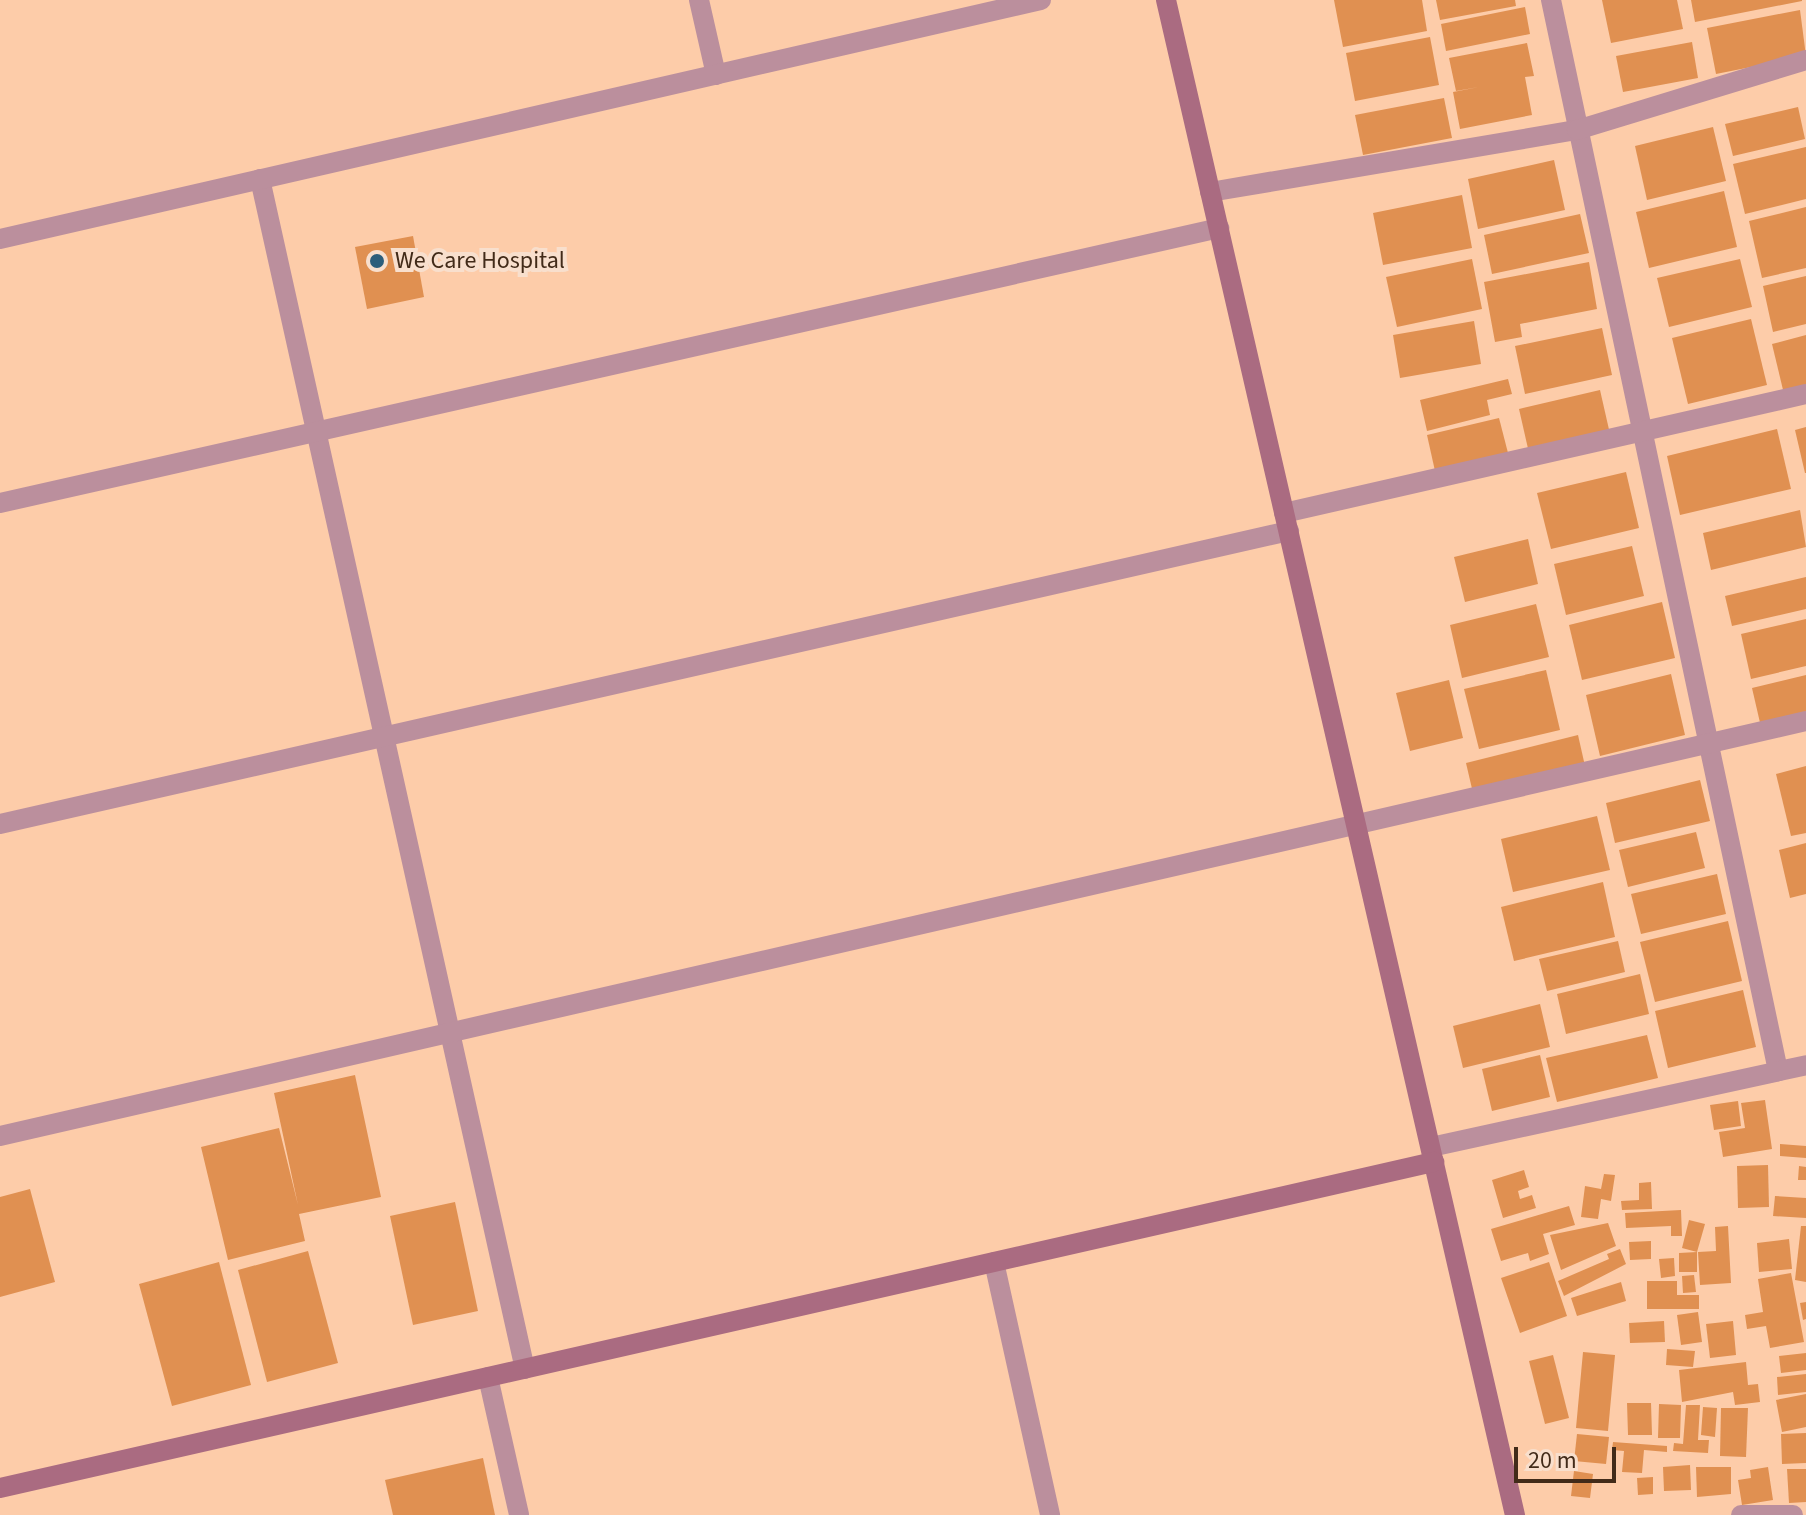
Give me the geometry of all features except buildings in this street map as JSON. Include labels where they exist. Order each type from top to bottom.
[{"type":"street","points":[[699,0],[716,75]]},
{"type":"street","points":[[0,239],[1017,3],[1041,0]]},
{"type":"street","points":[[1166,0],[1515,1515]]},
{"type":"street","points":[[1551,0],[1639,432],[1778,1071]]},
{"type":"street","points":[[1210,192],[1577,130],[1806,60]]},
{"type":"street","points":[[260,179],[525,1369]]},
{"type":"street","points":[[0,503],[1219,228]]},
{"type":"street","points":[[0,824],[384,737],[1286,522],[1639,432],[1806,394]]},
{"type":"street","points":[[0,1136],[1806,721]]},
{"type":"street","points":[[0,1488],[994,1262],[1806,1065]]},
{"type":"street","points":[[994,1262],[1050,1515]]},
{"type":"street","points":[[488,1377],[519,1515]]},
{"type":"street","points":[[1741,1515],[1793,1515]]},
{"type":"place","name":"We Care Hospital","points":[[377,261]]}]
